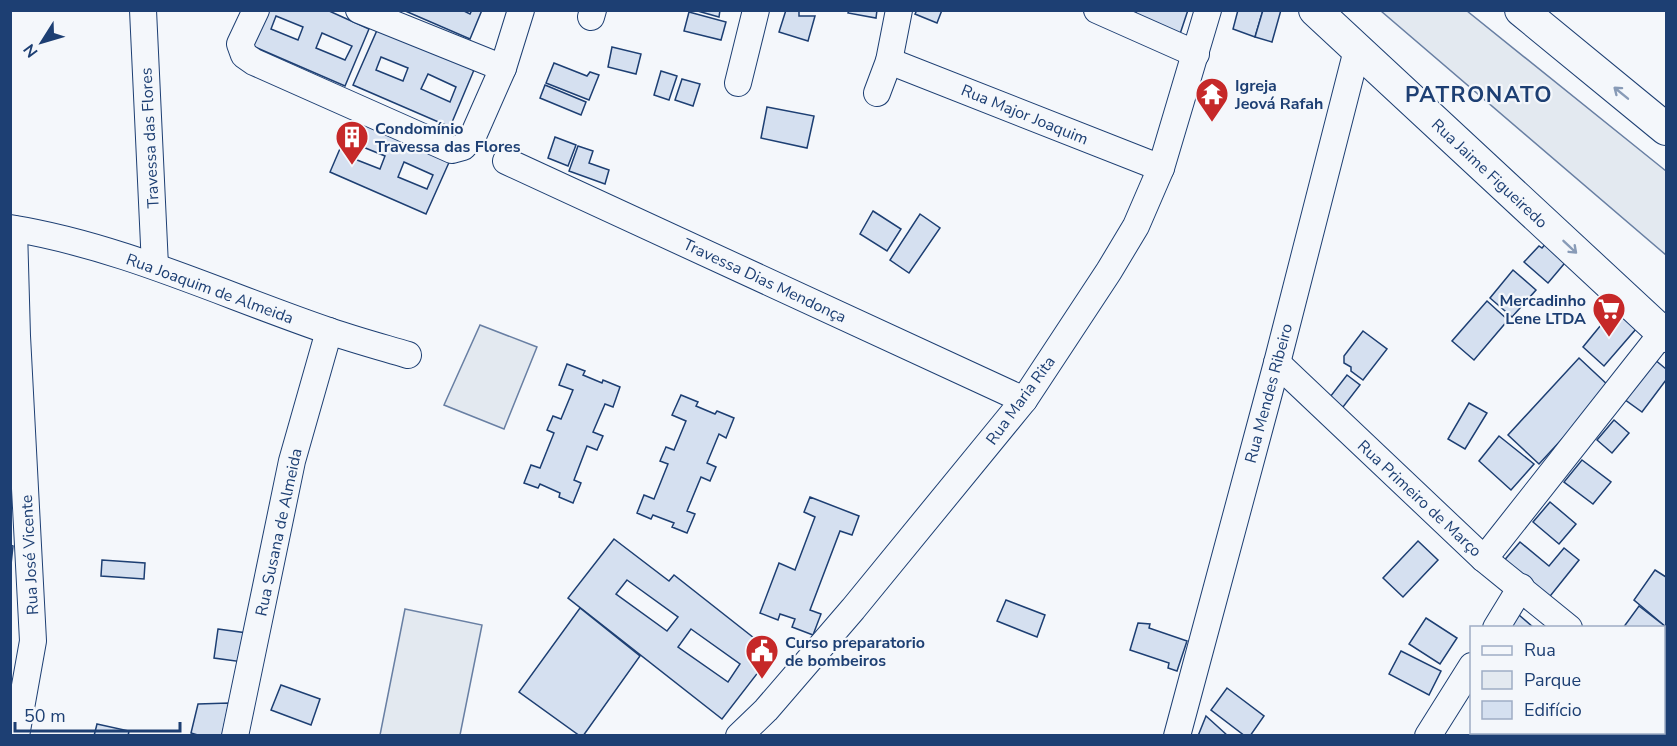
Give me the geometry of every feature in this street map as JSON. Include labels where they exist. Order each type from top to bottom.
[{"type":"main road","name":"Rua Jaime Figueiredo","points":[[1315,10],[1665,334]]},
{"type":"main road","points":[[1521,10],[1666,129]]},
{"type":"street","name":"Travessa das Flores","points":[[143,10],[155,266]]},
{"type":"street","points":[[256,10],[240,44],[244,55],[254,62],[452,150],[464,147],[473,136],[503,68],[521,10]]},
{"type":"street","points":[[359,10],[503,68]]},
{"type":"street","points":[[738,83],[756,10]]},
{"type":"street","points":[[877,93],[889,61],[899,10]]},
{"type":"street","points":[[1097,10],[1196,54]]},
{"type":"street","name":"Rua Maria Rita","points":[[740,735],[766,710],[853,609],[1024,400],[1136,226],[1161,168],[1208,10]]},
{"type":"street","name":"Rua Mendes Ribeiro","points":[[1177,735],[1277,363],[1357,50]]},
{"type":"street","name":"Rua Major Joaquim","points":[[889,61],[1161,168]]},
{"type":"street","name":"Travessa Dias Mendonça","points":[[507,161],[1024,400]]},
{"type":"street","name":"Rua Joaquim de Almeida","points":[[13,229],[78,243],[155,266],[329,331],[408,355]]},
{"type":"street","name":"Rua José Vicente","points":[[13,229],[22,639],[16,735]]},
{"type":"street","name":"Rua Susana de Almeida","points":[[235,735],[292,461],[329,331]]},
{"type":"street","points":[[1485,559],[1665,334]]},
{"type":"street","name":"Rua Primeiro de Março","points":[[1277,363],[1485,559],[1568,626]]},
{"type":"street","points":[[1497,626],[1521,587]]},
{"type":"street","points":[[1428,735],[1470,669]]},
{"type":"green space","points":[[1381,11],[1467,11],[1666,171],[1666,255]]},
{"type":"green space","points":[[480,325],[537,347],[504,429],[444,405]]},
{"type":"green space","points":[[405,609],[482,625],[460,735],[380,735]]},
{"type":"building","name":"Condomínio Travessa das Flores","points":[[262,10],[327,10],[369,29],[345,86],[248,44]],"holes":[[[276,16],[303,27],[298,40],[271,29]],[[322,33],[352,46],[345,60],[316,48]]]},
{"type":"building","points":[[403,10],[462,10],[470,14],[472,10],[482,10],[470,39]]},
{"type":"building","points":[[694,10],[720,10],[719,17]]},
{"type":"building","points":[[786,10],[799,10],[799,16],[815,16],[808,41],[779,32]]},
{"type":"building","points":[[849,10],[877,10],[876,18],[848,13]]},
{"type":"building","points":[[917,10],[942,10],[937,23],[915,14]]},
{"type":"building","points":[[1137,10],[1188,10],[1176,46],[1131,25]]},
{"type":"building","points":[[1238,10],[1263,10],[1255,37],[1233,29]]},
{"type":"building","points":[[1263,10],[1281,10],[1272,42],[1255,37]]},
{"type":"building","points":[[689,12],[726,22],[721,40],[684,31]]},
{"type":"building","name":"Condomínio Travessa das Flores","points":[[378,28],[474,70],[450,127],[353,85]],"holes":[[[381,57],[408,68],[403,81],[376,70]],[[428,74],[456,87],[450,102],[421,89]]]},
{"type":"building","points":[[612,47],[641,54],[636,74],[608,67]]},
{"type":"building","points":[[554,63],[587,76],[590,72],[599,75],[589,100],[546,83]]},
{"type":"building","points":[[661,71],[677,76],[669,100],[654,95]]},
{"type":"building","points":[[682,79],[700,84],[693,106],[675,100]]},
{"type":"building","points":[[545,85],[586,102],[581,115],[540,98]]},
{"type":"building","points":[[767,107],[814,116],[807,148],[761,138]]},
{"type":"building","name":"Condomínio Travessa das Flores","points":[[354,116],[451,158],[426,214],[330,172]],"holes":[[[358,145],[385,156],[380,169],[352,158]],[[404,162],[433,175],[427,189],[398,177]]]},
{"type":"building","points":[[555,137],[576,145],[568,166],[548,158]]},
{"type":"building","points":[[578,146],[593,151],[589,163],[609,170],[605,184],[569,171]]},
{"type":"building","points":[[873,211],[901,229],[887,251],[860,234]]},
{"type":"building","points":[[920,214],[940,228],[909,273],[890,260]]},
{"type":"building","points":[[1548,241],[1569,258],[1548,283],[1524,262],[1539,246],[1542,248]]},
{"type":"building","points":[[1513,270],[1536,290],[1512,317],[1490,298]]},
{"type":"building","points":[[1487,301],[1508,320],[1474,360],[1452,341]]},
{"type":"building","name":"Mercadinho Lene LTDA","points":[[1614,309],[1636,329],[1604,366],[1583,347]]},
{"type":"building","points":[[1363,331],[1387,349],[1363,380],[1344,363],[1344,356]]},
{"type":"building","points":[[1579,358],[1610,387],[1539,464],[1508,435]]},
{"type":"building","points":[[1654,359],[1666,369],[1666,380],[1642,412],[1624,399]]},
{"type":"building","points":[[567,364],[585,371],[583,375],[620,387],[613,407],[605,404],[593,432],[603,436],[597,450],[587,446],[574,480],[581,483],[573,503],[559,497],[560,493],[540,484],[538,488],[524,483],[531,465],[540,468],[554,433],[547,430],[553,416],[561,419],[573,390],[559,385]]},
{"type":"building","points":[[1347,375],[1360,385],[1343,407],[1330,397]]},
{"type":"building","points":[[681,395],[698,402],[696,406],[715,414],[717,411],[734,418],[726,438],[719,434],[707,463],[716,467],[710,481],[701,477],[687,511],[695,514],[687,533],[672,527],[674,523],[653,515],[651,519],[637,513],[644,495],[654,499],[668,464],[660,461],[666,447],[674,450],[686,421],[672,415]]},
{"type":"building","points":[[1469,403],[1487,413],[1465,449],[1448,439]]},
{"type":"building","points":[[1614,420],[1629,433],[1612,453],[1597,440]]},
{"type":"building","points":[[1499,436],[1534,464],[1511,490],[1479,461]]},
{"type":"building","points":[[1582,460],[1611,482],[1593,504],[1564,482]]},
{"type":"building","points":[[810,497],[859,516],[852,535],[840,531],[810,610],[821,614],[813,635],[792,627],[795,619],[780,614],[778,620],[760,613],[779,563],[795,570],[815,517],[804,512]]},
{"type":"building","points":[[1550,502],[1576,524],[1559,544],[1533,522]]},
{"type":"building","points":[[614,539],[669,581],[674,575],[773,653],[722,719],[568,598]],"holes":[[[627,580],[678,617],[667,631],[616,594]],[[691,629],[740,664],[728,682],[678,647]]]},
{"type":"building","points":[[1418,541],[1438,560],[1403,597],[1383,578]]},
{"type":"building","points":[[1520,542],[1549,566],[1564,548],[1579,560],[1547,600],[1502,563]]},
{"type":"building","points":[[10,545],[13,546],[10,574]]},
{"type":"building","points":[[102,560],[145,563],[144,579],[101,576]]},
{"type":"building","points":[[1655,570],[1666,577],[1666,627],[1665,626],[1634,600]]},
{"type":"building","points":[[1006,600],[1045,615],[1037,637],[997,621]]},
{"type":"building","points":[[1639,606],[1665,626],[1624,626]]},
{"type":"building","points":[[580,608],[640,656],[583,736],[519,692]]},
{"type":"building","points":[[1519,615],[1532,626],[1511,626]]},
{"type":"building","points":[[1426,618],[1457,638],[1440,664],[1409,644]]},
{"type":"building","points":[[1138,623],[1150,624],[1149,628],[1187,641],[1177,671],[1168,668],[1169,663],[1130,650]]},
{"type":"building","points":[[218,629],[247,633],[243,662],[214,658]]},
{"type":"building","points":[[1401,651],[1441,671],[1429,695],[1389,674]]},
{"type":"building","points":[[281,685],[320,699],[311,725],[271,710]]},
{"type":"building","points":[[1227,688],[1264,716],[1250,736],[1245,736],[1211,710]]},
{"type":"building","points":[[229,703],[222,736],[201,736],[191,733],[198,704]]},
{"type":"building","points":[[1206,716],[1228,736],[1198,736]]},
{"type":"building","points":[[1665,720],[1666,736],[1647,735],[1665,734]]},
{"type":"building","points":[[97,724],[129,731],[128,736],[94,736]]},
{"type":"building","points":[[1562,734],[1610,734],[1608,736],[1561,736]]},
{"type":"place","name":"Igreja Jeová Rafah","points":[[1212,123]]},
{"type":"place","name":"Condomínio Travessa das Flores","points":[[352,166]]},
{"type":"place","name":"Mercadinho Lene LTDA","points":[[1609,338]]},
{"type":"place","name":"Curso preparatorio de bombeiros","points":[[762,680]]},
{"type":"district","name":"PATRONATO","points":[[1479,94]]}]
